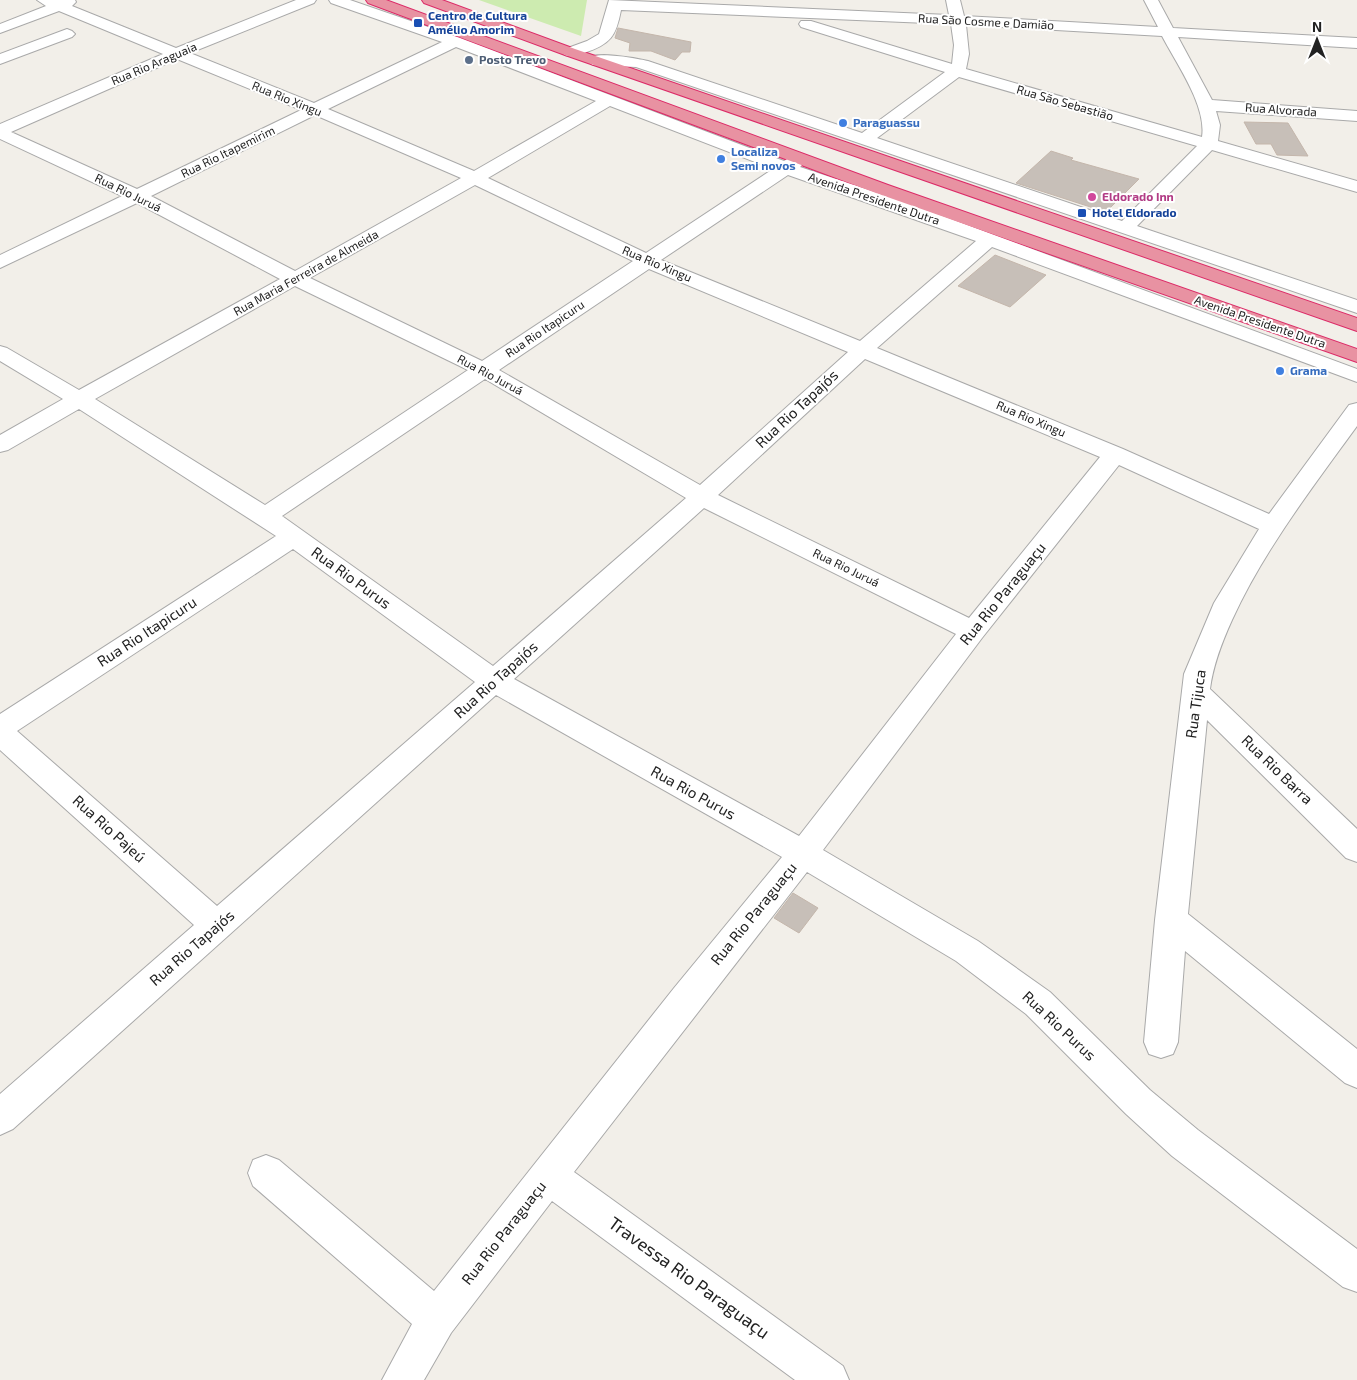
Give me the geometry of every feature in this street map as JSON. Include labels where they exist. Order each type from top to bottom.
[{"type":"highway","name":"Avenida Presidente Dutra","points":[[373,0],[429,27],[590,82],[793,163],[882,189],[1357,356]]},
{"type":"highway","name":"Avenida Presidente Dutra","points":[[429,0],[592,60],[1357,325]]},
{"type":"highway","points":[[516,64],[590,82]]},
{"type":"highway","points":[[729,107],[758,104]]},
{"type":"highway","points":[[882,189],[899,206]]},
{"type":"street","name":"Rua Rio Araguaia","points":[[0,132],[175,54],[309,0]]},
{"type":"street","name":"Avenida Presidente Dutra","points":[[336,0],[429,27],[455,41],[516,64],[793,163],[989,240],[1357,376]]},
{"type":"street","points":[[865,139],[957,71],[962,62],[962,51],[953,0]]},
{"type":"street","points":[[1124,229],[1208,145],[1212,135],[1212,122],[1206,105],[1151,0]]},
{"type":"street","name":"Rua Rio Xingu","points":[[59,2],[175,54],[314,109],[474,178],[647,261],[1115,454],[1272,525]]},
{"type":"street","points":[[0,29],[59,2]]},
{"type":"street","points":[[570,52],[595,45],[604,39],[610,28],[615,2]]},
{"type":"street","name":"Rua São Cosme e Damião","points":[[615,2],[782,9],[1357,43]]},
{"type":"street","name":"Rua São Sebastião","points":[[782,9],[957,71],[1357,187]]},
{"type":"street","points":[[0,60],[67,34]]},
{"type":"street","name":"Rua Rio Itapemirim","points":[[0,262],[455,41]]},
{"type":"street","points":[[592,60],[630,61],[1357,307]]},
{"type":"street","name":"Rua Maria Ferreira de Almeida","points":[[0,445],[296,279],[610,99]]},
{"type":"street","name":"Rua Alvorada","points":[[1206,105],[1357,116]]},
{"type":"street","name":"Rua Rio Juruá","points":[[0,132],[138,196],[296,279],[484,370],[702,497],[973,631]]},
{"type":"street","name":"Rua Rio Itapicuru","points":[[265,516],[793,163]]},
{"type":"street","name":"Rua Rio Tapajós","points":[[0,1117],[495,682],[702,497],[862,349],[989,240]]},
{"type":"street","name":"Rua Rio Purus","points":[[0,352],[79,399],[265,516],[495,682],[803,854],[967,951],[1038,1003],[1138,1102],[1185,1143],[1357,1272]]},
{"type":"street","name":"Rua Tijuca","points":[[1161,1042],[1171,920],[1198,674],[1208,643],[1225,607],[1272,525],[1357,410]]},
{"type":"street","name":"Rua Rio Paraguaçu","points":[[402,1380],[438,1319],[548,1176],[803,854],[973,631],[1115,454]]},
{"type":"street","name":"Rua Rio Itapicuru","points":[[0,728],[294,537]]},
{"type":"street","name":"Rua Rio Barra","points":[[1196,692],[1357,849]]},
{"type":"street","name":"Rua Rio Pajeú","points":[[0,733],[217,926]]},
{"type":"street","points":[[1171,920],[1357,1071]]},
{"type":"street","points":[[266,1172],[438,1319]]},
{"type":"street","name":"Travessa Rio Paraguaçu","points":[[548,1176],[830,1380]]},
{"type":"green space","points":[[479,0],[587,0],[581,36]]},
{"type":"building","points":[[618,28],[691,42],[690,52],[682,52],[675,60],[651,51],[629,51],[630,43],[615,38]]},
{"type":"building","points":[[1244,122],[1288,123],[1308,156],[1277,155],[1271,144],[1256,144]]},
{"type":"building","points":[[1051,151],[1073,158],[1071,160],[1139,179],[1106,212],[1016,183]]},
{"type":"building","points":[[995,255],[1046,275],[1010,307],[958,286]]},
{"type":"building","points":[[793,893],[818,908],[799,933],[774,918]]},
{"type":"place","name":"Centro de Cultura Amélio Amorim","points":[[418,23]]},
{"type":"place","name":"Posto Trevo","points":[[469,60]]},
{"type":"place","name":"Paraguassu","points":[[843,123]]},
{"type":"place","name":"Localiza Semi novos","points":[[721,159]]},
{"type":"place","name":"Eldorado Inn","points":[[1092,197]]},
{"type":"place","name":"Hotel Eldorado","points":[[1082,213]]},
{"type":"place","name":"Grama","points":[[1280,371]]}]
